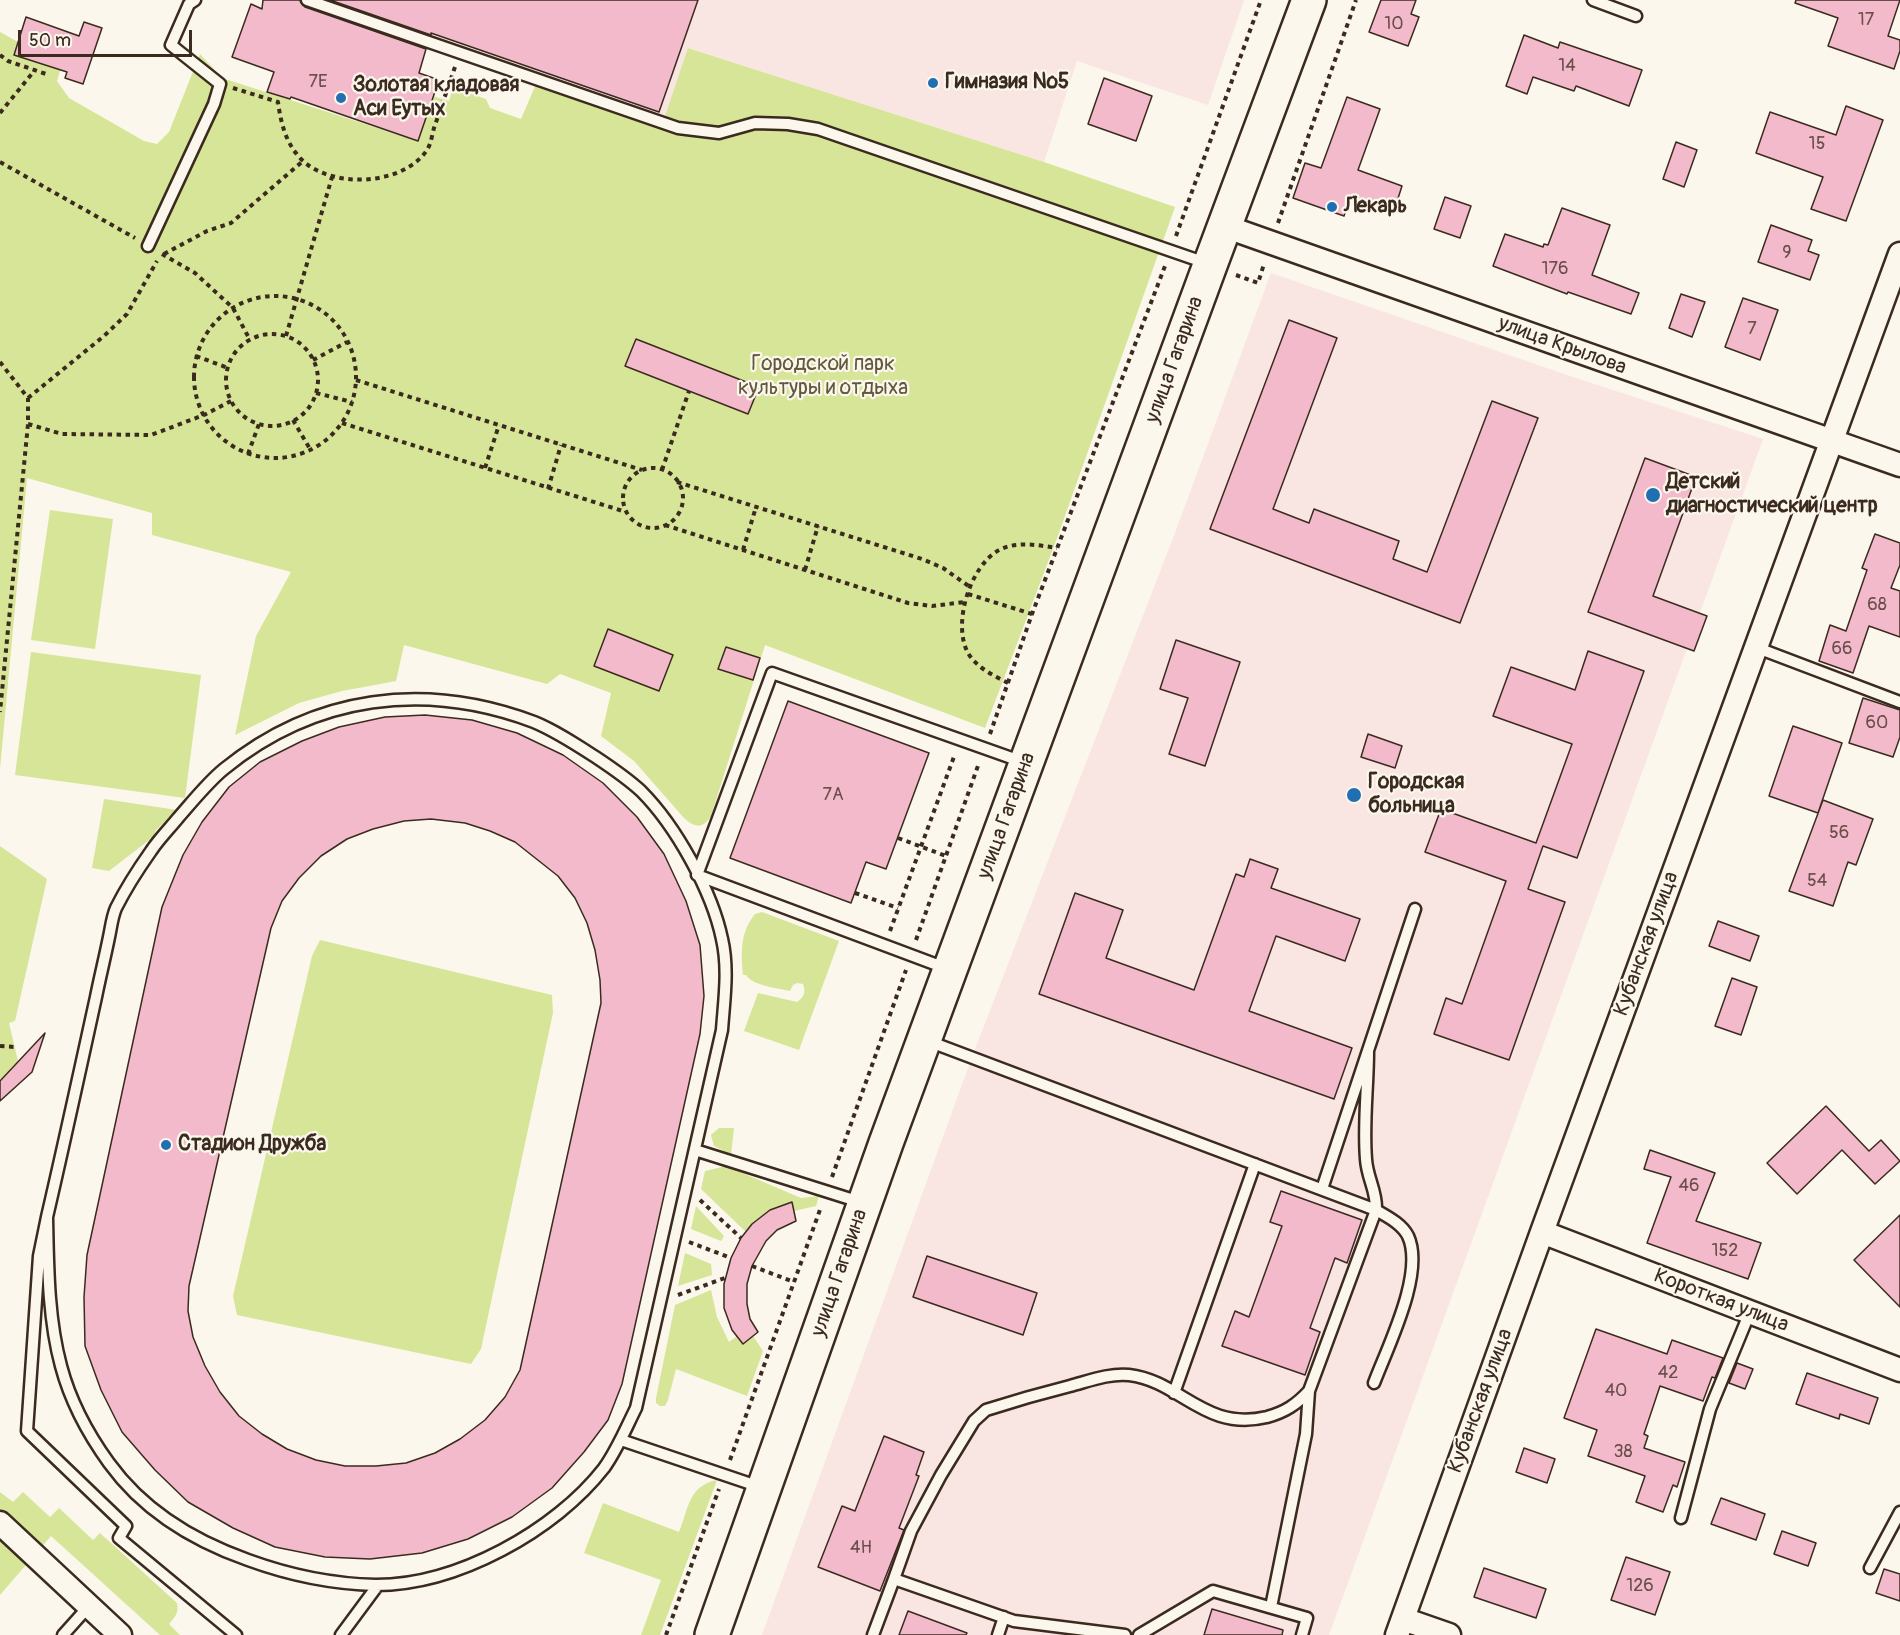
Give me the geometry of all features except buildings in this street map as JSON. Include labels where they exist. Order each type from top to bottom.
[{"type":"main road","name":"улица Гагарина","points":[[712,1635],[865,1204],[1026,763],[1310,0]]},
{"type":"street","name":"улица Крылова","points":[[1224,226],[1900,465]]},
{"type":"street","name":"Кубанская улица","points":[[1400,1627],[1900,254]]},
{"type":"street","name":"Короткая улица","points":[[1542,1232],[1900,1370]]},
{"type":"street","points":[[0,1523],[120,1635]]},
{"type":"street","points":[[1400,1627],[1449,1635]]},
{"type":"lane","points":[[148,246],[214,104],[220,84],[171,45],[189,4],[195,0]]},
{"type":"lane","points":[[307,0],[678,128],[719,133],[755,123],[788,124],[818,129],[1210,265]]},
{"type":"lane","points":[[1593,0],[1636,16]]},
{"type":"lane","points":[[1755,647],[1900,702]]},
{"type":"lane","points":[[697,875],[772,673],[1026,763]]},
{"type":"lane","points":[[47,1217],[48,1275],[61,1366],[82,1420],[109,1464],[137,1495],[170,1522],[220,1550],[274,1569],[328,1582],[378,1585],[424,1579],[460,1568],[531,1534],[559,1514],[604,1467],[621,1440],[636,1408],[722,1030],[726,978],[722,940],[710,900],[669,824],[640,791],[612,768],[574,743],[535,723],[489,709],[443,701],[404,698],[368,703],[335,710],[302,721],[273,735],[222,771],[202,790],[152,849],[115,910],[47,1217],[39,1256],[27,1431],[126,1526],[118,1538],[236,1635]]},
{"type":"lane","points":[[697,875],[951,970]]},
{"type":"lane","points":[[1322,1189],[1415,909]]},
{"type":"lane","points":[[925,1040],[1322,1189],[1376,1210],[1396,1222],[1407,1234],[1412,1251],[1412,1269],[1406,1298],[1374,1383]]},
{"type":"lane","points":[[1271,1607],[1304,1445],[1309,1391],[1376,1210],[1377,1196],[1370,1179],[1365,1154],[1368,1051]]},
{"type":"lane","points":[[695,1150],[865,1204]]},
{"type":"lane","points":[[1174,1393],[1255,1164]]},
{"type":"lane","points":[[1681,1518],[1710,1409],[1750,1312]]},
{"type":"lane","points":[[873,1635],[911,1531],[974,1421],[986,1410],[1103,1377],[1130,1375],[1155,1383],[1209,1412],[1231,1419],[1255,1419],[1280,1413],[1296,1405],[1309,1391]]},
{"type":"lane","points":[[621,1440],[764,1488]]},
{"type":"lane","points":[[1870,1568],[1900,1512]]},
{"type":"lane","points":[[894,1579],[1014,1621],[1125,1635]]},
{"type":"lane","points":[[342,1635],[378,1585]]},
{"type":"lane","points":[[1143,1634],[1214,1591],[1307,1618],[1302,1635]]},
{"type":"lane","points":[[63,1635],[88,1606]]},
{"type":"lane","points":[[998,1635],[1004,1617]]},
{"type":"path","points":[[666,1635],[1032,614],[1170,252],[1261,0]]},
{"type":"path","points":[[1210,265],[1258,283],[1356,0]]},
{"type":"path","points":[[220,84],[278,102],[281,125],[290,144],[303,161],[318,171],[349,181],[391,175],[410,166],[427,150],[460,52]]},
{"type":"path","points":[[0,55],[8,61],[48,75]]},
{"type":"path","points":[[0,113],[35,70]]},
{"type":"path","points":[[28,398],[104,336],[127,314],[162,254],[207,231],[231,223],[303,161]]},
{"type":"path","points":[[0,162],[195,273],[233,308],[250,340]]},
{"type":"path","points":[[286,336],[332,177]]},
{"type":"path","points":[[267,296],[297,299],[319,308],[338,325],[348,342],[356,374],[352,402],[342,423],[324,442],[300,454],[274,458],[249,454],[224,441],[204,415],[195,395],[196,356],[201,341],[217,319],[240,303],[267,296]]},
{"type":"path","points":[[268,334],[286,336],[297,341],[308,351],[313,360],[318,378],[316,393],[310,406],[300,417],[272,426],[259,424],[243,416],[231,401],[227,390],[226,374],[231,359],[240,347],[250,340],[268,334]]},
{"type":"path","points":[[313,360],[348,342]]},
{"type":"path","points":[[196,356],[228,368]]},
{"type":"path","points":[[0,362],[28,398],[28,424],[0,712]]},
{"type":"path","points":[[356,380],[642,470]]},
{"type":"path","points":[[662,470],[688,391]]},
{"type":"path","points":[[316,393],[352,402]]},
{"type":"path","points":[[28,424],[62,434],[151,435],[204,415],[231,401]]},
{"type":"path","points":[[293,420],[310,449]]},
{"type":"path","points":[[342,423],[626,512]]},
{"type":"path","points":[[249,454],[259,424]]},
{"type":"path","points":[[485,468],[499,425]]},
{"type":"path","points":[[548,489],[561,445]]},
{"type":"path","points":[[650,468],[662,470],[669,473],[677,482],[683,498],[681,507],[677,516],[665,525],[652,528],[642,527],[634,522],[626,512],[622,494],[632,476],[642,470],[650,468]]},
{"type":"path","points":[[677,482],[922,559],[943,568],[970,587]]},
{"type":"path","points":[[743,550],[756,507]]},
{"type":"path","points":[[665,525],[908,603],[932,606],[965,602]]},
{"type":"path","points":[[805,570],[818,526]]},
{"type":"path","points":[[1008,684],[979,665],[969,655],[963,641],[961,624],[970,587],[987,559],[999,550],[1019,544],[1057,549]]},
{"type":"path","points":[[968,594],[1032,614]]},
{"type":"path","points":[[885,946],[960,740]]},
{"type":"path","points":[[898,838],[946,856]]},
{"type":"path","points":[[855,893],[898,908]]},
{"type":"path","points":[[0,1046],[15,1047]]},
{"type":"path","points":[[686,1187],[741,1238]]},
{"type":"path","points":[[675,1237],[731,1258]]},
{"type":"path","points":[[752,1266],[794,1282]]},
{"type":"path","points":[[660,1301],[725,1278]]},
{"type":"shaded area","name":"Гимназия №5","points":[[293,0],[1244,0],[1208,105],[1077,61],[1044,162],[689,48],[661,128]]},
{"type":"shaded area","name":"Городская больница","points":[[1271,273],[1567,375],[1763,439],[1329,1635],[762,1635],[972,1057],[1175,533]]},
{"type":"green space","name":"Городской парк культуры и отдыха","points":[[0,32],[18,42],[14,55],[64,57],[57,81],[69,98],[144,141],[157,144],[169,132],[200,54],[222,78],[418,141],[433,96],[449,101],[453,87],[486,99],[490,108],[521,119],[536,84],[661,128],[688,48],[1044,162],[1175,207],[1056,541],[985,728],[765,645],[711,816],[699,826],[684,818],[634,761],[601,736],[611,693],[560,674],[547,684],[404,645],[396,681],[342,691],[299,703],[235,735],[256,636],[291,572],[152,535],[152,513],[27,478],[0,769]]},
{"type":"green space","points":[[50,510],[113,519],[95,649],[31,640]]},
{"type":"green space","points":[[31,652],[201,675],[185,798],[15,775]]},
{"type":"green space","points":[[104,799],[177,810],[156,830],[153,837],[109,871],[92,868]]},
{"type":"green space","points":[[0,846],[47,879],[15,1021],[9,1023],[18,1061],[0,1081]]},
{"type":"green space","points":[[762,912],[839,941],[799,1050],[744,1031],[758,993],[797,1002],[804,992],[803,984],[793,985],[790,991],[754,982],[743,975],[744,935],[755,914]]},
{"type":"green space","points":[[320,940],[552,995],[553,1013],[481,1349],[471,1364],[237,1315],[233,1296],[312,956]]},
{"type":"green space","points":[[719,1128],[734,1128],[731,1155],[714,1146],[711,1135]]},
{"type":"green space","points":[[726,1166],[801,1198],[819,1196],[816,1206],[794,1211],[792,1202],[767,1214],[746,1232],[701,1189],[705,1171]]},
{"type":"green space","points":[[696,1206],[724,1236],[721,1241],[691,1229]]},
{"type":"green space","points":[[685,1253],[711,1264],[712,1275],[678,1286]]},
{"type":"green space","points":[[711,1290],[717,1317],[729,1342],[737,1336],[743,1344],[753,1336],[763,1351],[747,1396],[676,1369],[668,1400],[665,1406],[660,1406],[656,1403],[656,1398],[675,1305]]},
{"type":"green space","points":[[717,1480],[660,1635],[641,1635],[661,1580],[584,1553],[603,1503],[679,1532],[695,1493],[700,1487]]},
{"type":"green space","points":[[0,1492],[13,1502],[23,1492],[50,1517],[59,1508],[93,1540],[100,1533],[177,1603],[177,1612],[169,1624],[180,1635],[160,1635],[51,1536],[0,1595]]},
{"type":"place","name":"Гимназия №5","points":[[933,83]]},
{"type":"place","name":"Золотая кладовая Аси Еутых","points":[[341,98]]},
{"type":"place","name":"Лекарь","points":[[1332,207]]},
{"type":"place","name":"Детский диагностический центр","points":[[1653,495]]},
{"type":"place","name":"Городская больница","points":[[1354,795]]},
{"type":"place","name":"Стадион Дружба","points":[[166,1145]]}]
